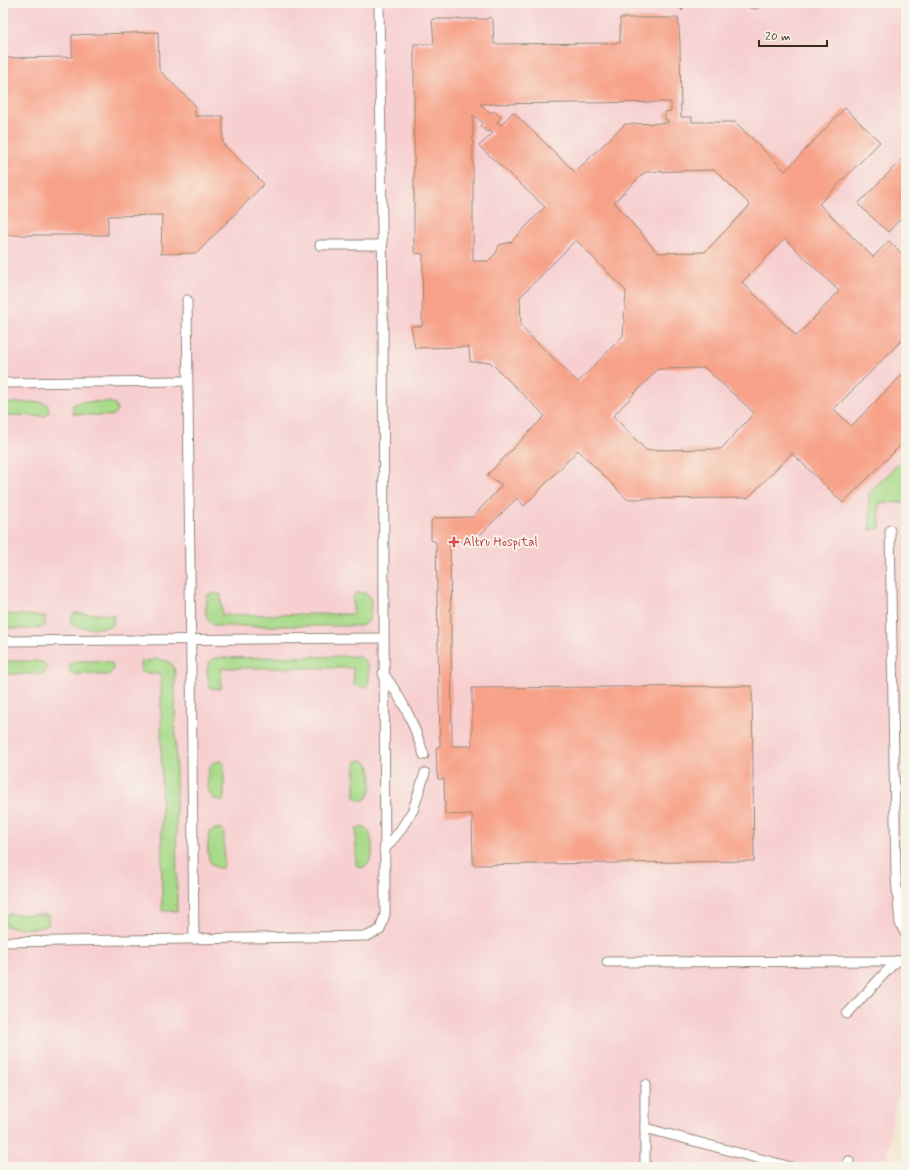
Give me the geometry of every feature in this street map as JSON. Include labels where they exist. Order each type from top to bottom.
[{"type":"lane","points":[[3,942],[367,936],[380,930],[385,914],[382,245],[379,3]]},
{"type":"lane","points":[[320,245],[382,245]]},
{"type":"lane","points":[[187,300],[194,939]]},
{"type":"lane","points":[[3,384],[187,381]]},
{"type":"lane","points":[[890,530],[896,877],[900,924],[906,935]]},
{"type":"lane","points":[[3,641],[383,638]]},
{"type":"lane","points":[[383,673],[400,696],[412,718],[424,754]]},
{"type":"lane","points":[[384,850],[399,832],[413,810],[425,773]]},
{"type":"lane","points":[[607,962],[896,962],[906,960]]},
{"type":"lane","points":[[847,1014],[896,962]]},
{"type":"lane","points":[[645,1085],[645,1167]]},
{"type":"lane","points":[[645,1128],[791,1167]]},
{"type":"path","points":[[682,3],[682,11]]},
{"type":"shaded area","name":"Altru Hospital","points":[[3,3],[906,3],[906,1082],[895,1103],[885,1167],[3,1167]]},
{"type":"green space","points":[[40,402],[47,404],[49,410],[48,414],[44,416],[5,415],[5,405],[11,403]]},
{"type":"green space","points":[[79,402],[109,402],[115,404],[117,410],[112,416],[73,414],[73,405]]},
{"type":"green space","points":[[906,456],[906,502],[879,503],[880,528],[870,530],[869,493]]},
{"type":"green space","points":[[357,592],[365,593],[371,598],[370,617],[367,623],[360,626],[216,626],[209,621],[206,614],[208,595],[215,593],[221,595],[222,615],[353,614],[353,597]]},
{"type":"green space","points":[[75,613],[114,615],[113,625],[92,628],[72,625],[70,620]]},
{"type":"green space","points":[[6,614],[45,616],[45,626],[24,629],[3,626],[3,616]]},
{"type":"green space","points":[[358,656],[365,661],[368,668],[368,685],[364,688],[354,685],[353,668],[222,668],[221,689],[211,688],[207,676],[209,664],[214,658]]},
{"type":"green space","points":[[158,659],[170,662],[175,673],[177,911],[162,911],[161,675],[141,672],[141,662]]},
{"type":"green space","points":[[8,661],[38,661],[44,663],[47,668],[45,672],[41,674],[3,674],[3,663]]},
{"type":"green space","points":[[76,661],[105,661],[112,663],[113,670],[108,675],[70,674],[70,664]]},
{"type":"green space","points":[[361,760],[366,762],[369,766],[372,781],[369,795],[366,799],[358,800],[355,797],[355,765],[356,761]]},
{"type":"green space","points":[[221,761],[224,764],[223,801],[212,797],[209,792],[207,779],[212,764]]},
{"type":"green space","points":[[362,827],[368,830],[370,835],[372,841],[372,853],[371,859],[365,867],[359,868],[356,865],[356,832],[357,828]]},
{"type":"green space","points":[[215,829],[221,829],[224,832],[223,868],[217,868],[213,865],[208,855],[210,832]]},
{"type":"green space","points":[[10,914],[48,915],[48,925],[38,928],[16,928],[6,926],[5,916]]},
{"type":"building","points":[[489,17],[493,20],[494,44],[620,43],[620,18],[678,18],[680,43],[681,117],[692,117],[692,122],[735,122],[785,171],[845,108],[880,142],[819,204],[873,257],[889,241],[906,258],[906,336],[834,409],[851,426],[906,371],[906,440],[843,503],[792,453],[748,498],[627,499],[578,450],[524,506],[517,498],[474,541],[450,542],[452,746],[472,746],[472,688],[752,686],[754,861],[473,865],[472,814],[445,815],[444,779],[438,779],[437,773],[436,748],[440,746],[436,542],[431,540],[431,521],[434,518],[473,517],[502,485],[487,475],[545,416],[490,362],[470,362],[469,347],[415,348],[411,326],[422,326],[423,254],[414,253],[414,44],[434,44],[432,19],[487,19]],"holes":[[[671,102],[671,111],[665,112],[665,120],[668,120],[668,123],[625,124],[575,172],[513,112],[501,125],[497,122],[501,117],[494,111],[491,113],[480,104]],[[473,115],[483,123],[480,126],[487,132],[489,130],[493,133],[479,146],[545,207],[511,242],[499,245],[496,253],[488,261],[473,261]],[[715,170],[750,205],[705,252],[658,253],[614,202],[645,172]],[[785,239],[839,291],[797,336],[742,282]],[[576,240],[626,291],[623,336],[578,382],[521,327],[520,297]],[[705,368],[754,413],[721,449],[646,450],[613,416],[658,369]]]},
{"type":"building","points":[[158,32],[159,70],[195,105],[195,116],[223,116],[223,144],[264,184],[197,253],[161,254],[162,215],[108,216],[108,235],[3,235],[3,58],[72,57],[72,35]]},
{"type":"building","points":[[906,155],[906,213],[888,232],[858,204]]},
{"type":"place","name":"Altru Hospital","points":[[454,542]]}]
